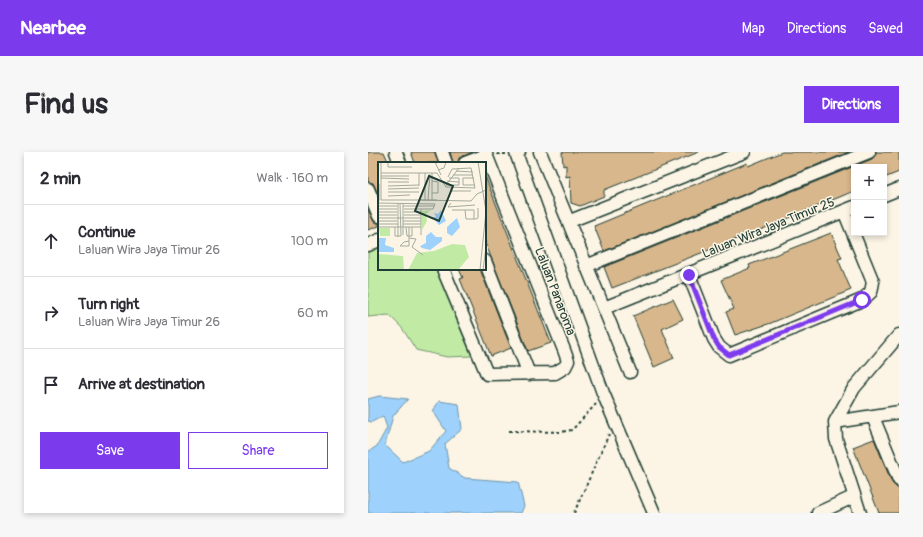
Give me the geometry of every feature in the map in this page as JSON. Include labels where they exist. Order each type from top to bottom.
[{"type":"street","points":[[396,152],[400,162]]},
{"type":"street","points":[[442,152],[446,162]]},
{"type":"street","points":[[540,152],[570,221],[586,266],[630,372]]},
{"type":"street","points":[[570,221],[744,152]]},
{"type":"street","points":[[586,266],[869,152]]},
{"type":"street","points":[[467,162],[485,153]]},
{"type":"street","name":"Laluan Panaroma","points":[[443,270],[487,374],[529,374],[555,372],[565,367],[568,360],[485,153]]},
{"type":"street","points":[[518,153],[603,393],[654,513]]},
{"type":"street","points":[[368,189],[378,214]]},
{"type":"street","points":[[887,194],[899,189]]},
{"type":"street","points":[[689,275],[714,339],[719,347],[729,355],[862,300],[871,292],[873,282],[849,209]]},
{"type":"street","name":"Laluan Wira Jaya Timur 25","points":[[604,308],[689,275],[849,209]]},
{"type":"street","points":[[368,245],[378,240]]},
{"type":"street","points":[[486,264],[529,374]]},
{"type":"street","points":[[860,513],[836,439],[836,422],[854,388],[899,335]]},
{"type":"street","points":[[836,422],[899,412]]},
{"type":"street","points":[[873,417],[899,480]]},
{"type":"street","points":[[818,513],[854,496]]},
{"type":"path","points":[[485,153],[518,153]]},
{"type":"path","points":[[508,431],[561,432],[572,430],[603,393]]},
{"type":"path","points":[[574,513],[598,462],[615,420]]},
{"type":"green space","points":[[378,248],[378,270],[436,270],[472,356],[447,357],[416,350],[402,328],[389,315],[368,317],[368,253]]},
{"type":"water","points":[[379,396],[408,399],[393,416],[385,445],[403,462],[429,451],[446,431],[433,411],[439,401],[459,404],[462,429],[445,444],[449,468],[465,478],[518,482],[524,506],[521,513],[368,513],[368,452],[377,446],[387,428],[383,416],[372,422],[368,421],[368,399]]},
{"type":"building","points":[[368,152],[384,152],[389,162],[378,162],[378,194],[373,183],[368,182]]},
{"type":"building","points":[[411,152],[435,152],[438,162],[415,162]]},
{"type":"building","points":[[450,152],[473,152],[459,158],[458,162],[453,162]]},
{"type":"building","points":[[562,152],[699,152],[604,190],[604,196],[580,206],[571,203],[570,176],[566,177],[566,165],[563,166]]},
{"type":"building","points":[[782,152],[849,152],[604,251],[594,226],[747,163],[748,166]]},
{"type":"building","points":[[876,152],[899,152],[899,172],[887,177],[887,164],[860,164],[872,159]]},
{"type":"building","points":[[851,167],[851,192],[770,226],[612,288],[604,267]]},
{"type":"building","points":[[486,179],[551,343],[528,351],[486,245]]},
{"type":"building","points":[[368,209],[374,222],[378,223],[378,226],[368,230]]},
{"type":"building","points":[[831,233],[842,258],[838,259],[851,290],[771,323],[735,335],[726,312],[734,309],[721,280],[750,268],[749,265]]},
{"type":"building","points":[[459,270],[480,270],[511,348],[491,356],[460,279],[463,278]]},
{"type":"building","points":[[673,299],[683,319],[662,329],[674,358],[654,367],[633,316]]},
{"type":"building","points":[[874,439],[892,483],[899,490],[899,513],[879,513],[853,447]]},
{"type":"route","points":[[689,275],[714,339],[719,347],[729,355],[862,300]]}]
